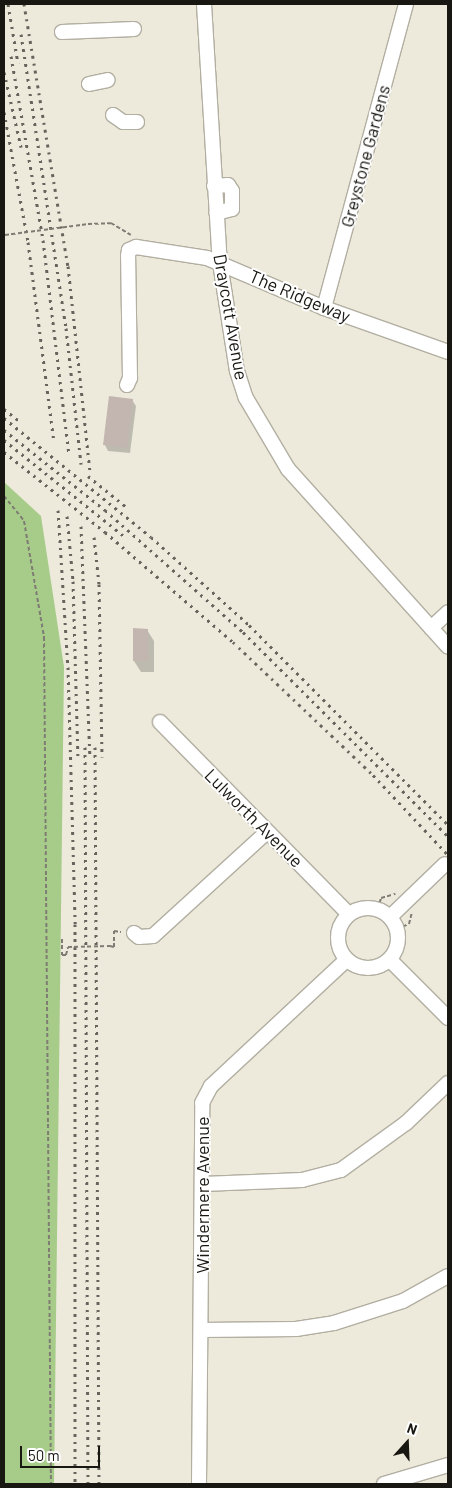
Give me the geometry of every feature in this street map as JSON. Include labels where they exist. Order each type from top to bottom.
[{"type":"street","name":"Draycott Avenue","points":[[204,4],[220,263],[237,371],[246,398],[288,469],[448,647]]},
{"type":"street","name":"Greystone Gardens","points":[[324,308],[406,4]]},
{"type":"street","points":[[62,32],[134,29]]},
{"type":"street","points":[[89,84],[108,80]]},
{"type":"street","points":[[113,115],[123,122],[137,122]]},
{"type":"street","points":[[127,385],[130,378],[129,250],[136,247],[150,247]]},
{"type":"street","name":"The Ridgeway","points":[[150,247],[220,263],[324,308],[448,352]]},
{"type":"street","points":[[431,628],[448,612]]},
{"type":"street","name":"Lulworth Avenue","points":[[160,722],[349,914]]},
{"type":"street","points":[[134,933],[139,937],[153,936],[267,832]]},
{"type":"street","points":[[390,917],[445,864]]},
{"type":"street","points":[[367,908],[390,917],[399,936],[398,947],[390,960],[371,969],[360,968],[346,960],[337,940],[338,930],[349,914],[367,908]]},
{"type":"street","name":"Windermere Avenue","points":[[199,1484],[203,1184],[202,1103],[211,1086],[346,960]]},
{"type":"street","points":[[390,960],[448,1018]]},
{"type":"street","points":[[203,1184],[271,1183],[302,1180],[341,1170],[406,1123],[448,1083]]},
{"type":"street","points":[[201,1330],[296,1330],[334,1323],[403,1301],[448,1276]]},
{"type":"street","points":[[384,1484],[448,1465]]},
{"type":"path","points":[[4,235],[88,224],[111,223],[150,247]]},
{"type":"path","points":[[4,496],[24,521],[44,637],[51,1484]]},
{"type":"path","points":[[62,939],[62,955],[66,955],[68,947],[114,947],[114,931]]},
{"type":"green space","points":[[4,482],[41,516],[64,667],[54,1484],[4,1484]]},
{"type":"building","points":[[109,396],[133,399],[127,448],[103,445]]},
{"type":"building","points":[[133,628],[148,629],[148,661],[133,661]]},
{"type":"railway","points":[[8,4],[18,63]]},
{"type":"railway","points":[[24,4],[68,266],[90,472]]},
{"type":"railway","points":[[21,34],[66,328],[81,464]]},
{"type":"railway","points":[[11,56],[43,240],[69,454]]},
{"type":"railway","points":[[4,72],[21,147]]},
{"type":"railway","points":[[4,112],[28,242],[54,442]]},
{"type":"railway","points":[[4,409],[18,420]]},
{"type":"railway","points":[[4,418],[151,537],[249,625],[448,825]]},
{"type":"railway","points":[[4,430],[105,510],[243,632],[448,836]]},
{"type":"railway","points":[[4,440],[125,537]]},
{"type":"railway","points":[[4,452],[105,532],[233,642],[373,775],[448,855]]},
{"type":"railway","points":[[88,476],[125,506]]},
{"type":"railway","points":[[58,510],[68,667],[75,924],[75,1484]]},
{"type":"railway","points":[[67,516],[73,581],[78,759]]},
{"type":"railway","points":[[81,526],[90,756]]},
{"type":"railway","points":[[94,537],[99,584],[102,757]]},
{"type":"railway","points":[[85,747],[88,1484]]},
{"type":"railway","points":[[95,747],[99,1484]]}]
